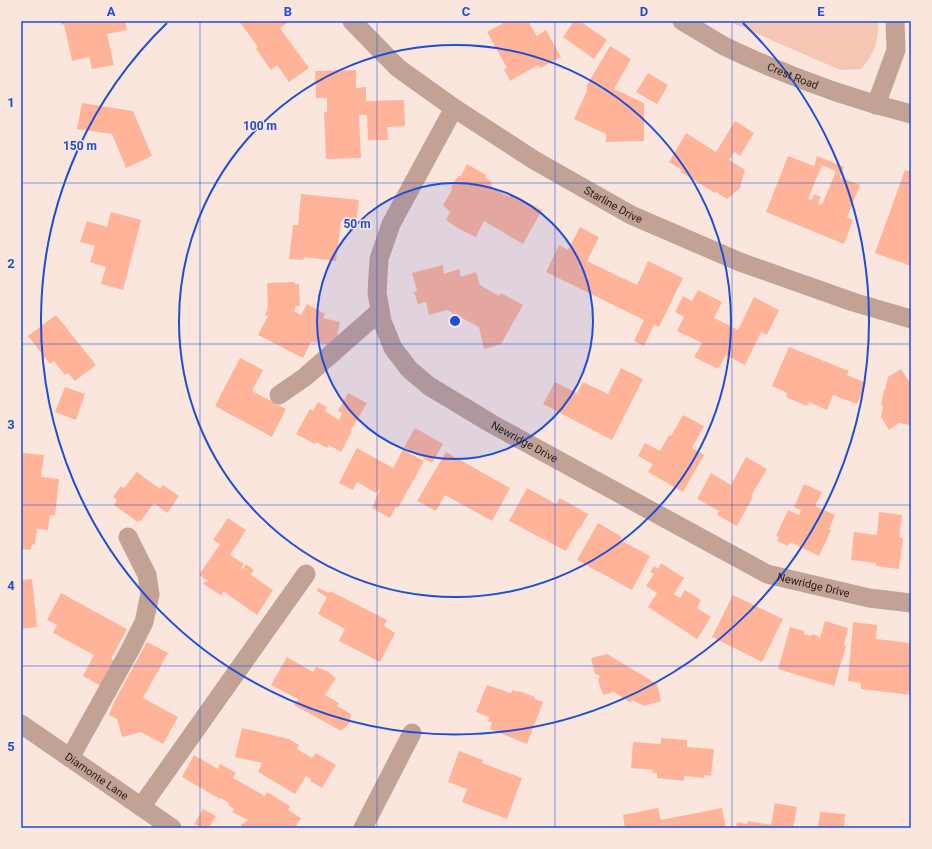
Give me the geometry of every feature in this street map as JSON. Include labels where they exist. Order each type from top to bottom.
[{"type":"street","name":"Starline Drive","points":[[352,21],[398,68],[454,108],[534,160],[631,215],[740,262],[853,302],[911,319]]},
{"type":"street","name":"Crest Road","points":[[682,21],[723,45],[799,79],[876,105],[911,114]]},
{"type":"street","points":[[876,105],[896,50],[895,21]]},
{"type":"street","name":"Newridge Drive","points":[[454,108],[391,224],[379,259],[377,293],[382,322],[393,348],[409,369],[429,386],[492,424],[767,574],[869,598],[911,603]]},
{"type":"street","points":[[279,395],[304,377],[380,311]]},
{"type":"street","points":[[70,758],[144,622],[150,594],[147,575],[128,537]]},
{"type":"street","points":[[141,807],[306,574]]},
{"type":"street","name":"Diamonte Lane","points":[[21,724],[172,828]]},
{"type":"street","points":[[363,828],[412,733]]},
{"type":"shaded area","points":[[728,21],[878,21],[878,35],[872,53],[866,64],[861,69],[840,70]]},
{"type":"building","points":[[61,21],[125,21],[127,30],[107,34],[114,65],[92,69],[89,57],[72,61],[64,24],[61,25]]},
{"type":"building","points":[[239,21],[290,21],[280,28],[309,68],[289,82],[277,65],[271,70],[256,49],[258,47]]},
{"type":"building","points":[[507,21],[528,21],[537,36],[546,30],[561,57],[540,68],[538,65],[510,81],[504,69],[507,68],[487,32]]},
{"type":"building","points":[[574,21],[580,21],[607,40],[594,59],[563,37]]},
{"type":"building","points":[[610,46],[631,59],[614,89],[644,103],[644,141],[606,142],[606,134],[574,119],[587,91],[587,85]]},
{"type":"building","points":[[356,70],[356,88],[366,87],[366,101],[404,100],[405,126],[387,127],[388,140],[368,140],[367,115],[359,115],[361,158],[326,159],[324,112],[327,112],[327,98],[316,98],[315,71]]},
{"type":"building","points":[[648,73],[668,85],[657,104],[636,92]]},
{"type":"building","points":[[82,103],[133,111],[152,156],[126,168],[112,134],[77,129]]},
{"type":"building","points":[[735,121],[754,133],[740,156],[734,152],[729,160],[745,170],[740,188],[727,199],[681,172],[682,170],[669,162],[686,133],[716,152]]},
{"type":"building","points":[[788,156],[814,166],[817,156],[844,167],[840,177],[860,185],[847,217],[853,220],[844,244],[766,212]],"holes":[[[822,165],[836,171],[822,205],[818,203],[821,197],[814,194],[812,200],[808,199]]]},
{"type":"building","points":[[467,164],[486,175],[485,177],[491,182],[492,188],[510,197],[511,194],[542,210],[523,244],[484,221],[476,237],[459,229],[446,220],[450,212],[443,205],[452,190],[451,187],[458,176],[461,176]]},
{"type":"building","points":[[905,170],[911,172],[911,266],[875,253]]},
{"type":"building","points":[[301,194],[359,200],[356,222],[341,221],[336,261],[304,257],[303,260],[289,259],[293,225],[298,225]]},
{"type":"building","points":[[111,212],[141,220],[123,290],[101,284],[106,267],[90,262],[95,246],[80,242],[87,221],[107,227]]},
{"type":"building","points":[[580,227],[599,237],[587,261],[637,285],[648,261],[683,278],[659,327],[654,325],[644,346],[634,341],[644,320],[546,272],[559,245],[568,250]]},
{"type":"building","points":[[443,265],[444,274],[459,269],[461,277],[476,272],[480,285],[499,296],[501,293],[523,305],[501,344],[484,349],[479,327],[447,310],[429,315],[426,302],[418,304],[414,292],[417,291],[412,273]]},
{"type":"building","points":[[295,282],[295,284],[299,284],[300,306],[296,306],[294,311],[301,315],[307,304],[325,314],[323,318],[340,322],[336,342],[333,345],[311,342],[303,358],[258,335],[268,316],[265,315],[268,307],[267,283]]},
{"type":"building","points":[[698,290],[722,302],[714,318],[738,330],[754,297],[779,310],[767,335],[761,332],[745,365],[726,355],[718,369],[694,357],[702,343],[677,331],[684,317],[675,312],[683,296],[692,301]]},
{"type":"building","points":[[56,315],[96,365],[75,381],[68,373],[65,375],[54,361],[50,364],[28,336]]},
{"type":"building","points":[[789,347],[849,371],[847,375],[866,383],[857,404],[833,395],[827,410],[809,402],[807,406],[786,397],[787,393],[772,386]]},
{"type":"building","points":[[240,358],[263,370],[252,391],[286,409],[272,437],[215,406]]},
{"type":"building","points":[[621,368],[643,379],[612,440],[543,404],[555,382],[577,393],[583,382],[608,394]]},
{"type":"building","points":[[901,369],[911,384],[911,425],[899,423],[889,430],[881,417],[883,406],[881,405],[888,377]]},
{"type":"building","points":[[65,387],[85,394],[76,420],[55,412]]},
{"type":"building","points":[[348,393],[367,403],[351,430],[352,431],[341,452],[329,445],[327,448],[316,442],[315,444],[296,434],[310,409],[313,411],[318,402],[327,407],[325,411],[339,420],[342,413],[338,411]]},
{"type":"building","points":[[683,415],[704,426],[692,448],[704,455],[683,492],[648,472],[653,464],[638,456],[645,443],[660,451]]},
{"type":"building","points":[[415,428],[443,444],[432,463],[404,447]]},
{"type":"building","points":[[357,448],[393,468],[403,450],[424,461],[398,508],[396,507],[390,518],[372,508],[380,489],[376,493],[357,482],[353,490],[339,483]]},
{"type":"building","points":[[446,452],[510,488],[492,521],[445,495],[436,511],[417,501]]},
{"type":"building","points":[[23,453],[44,455],[41,477],[59,479],[55,516],[50,515],[48,530],[37,529],[35,545],[32,544],[31,550],[21,549],[21,471]]},
{"type":"building","points":[[746,457],[767,469],[751,496],[753,497],[737,526],[717,515],[719,511],[697,499],[711,473],[731,485]]},
{"type":"building","points":[[137,472],[160,489],[163,485],[179,496],[167,513],[154,503],[141,521],[140,520],[138,522],[114,505],[117,500],[113,497],[121,486],[124,488]]},
{"type":"building","points":[[804,484],[822,492],[815,506],[835,515],[829,529],[831,530],[819,556],[790,542],[788,546],[777,541],[779,537],[776,536],[788,510],[799,515],[801,510],[794,507]]},
{"type":"building","points":[[527,488],[556,504],[560,498],[588,514],[566,551],[509,521]]},
{"type":"building","points":[[879,512],[902,515],[899,537],[903,538],[899,569],[876,566],[876,563],[851,560],[854,532],[877,535]]},
{"type":"building","points":[[228,518],[246,530],[230,555],[244,564],[241,568],[243,569],[246,564],[254,570],[251,575],[273,590],[257,615],[223,591],[222,596],[203,584],[205,581],[208,581],[199,575],[220,544],[213,540]]},
{"type":"building","points":[[598,523],[622,537],[620,540],[650,556],[632,590],[577,560]]},
{"type":"building","points":[[661,563],[684,578],[674,594],[680,598],[685,590],[701,600],[697,608],[711,617],[697,639],[648,607],[657,593],[646,586],[654,574],[650,572],[654,566],[658,569]]},
{"type":"building","points":[[32,579],[37,627],[21,629],[21,580]]},
{"type":"building","points":[[318,588],[329,593],[330,591],[387,620],[384,626],[395,633],[380,662],[339,641],[345,629],[318,614],[327,597],[317,591]]},
{"type":"building","points":[[61,593],[127,629],[111,659],[116,662],[103,687],[83,676],[94,655],[53,633],[57,625],[47,620]]},
{"type":"building","points":[[733,595],[783,619],[762,662],[712,637]]},
{"type":"building","points":[[825,621],[848,628],[844,645],[846,646],[834,686],[778,669],[790,627],[804,631],[804,634],[811,636],[812,634],[819,636],[818,638],[820,638]]},
{"type":"building","points":[[853,622],[877,625],[876,639],[911,643],[911,695],[861,689],[861,683],[848,681]]},
{"type":"building","points":[[147,642],[168,653],[143,698],[178,717],[163,744],[141,732],[122,737],[117,719],[109,715],[113,704]]},
{"type":"building","points":[[607,654],[657,684],[661,701],[644,706],[632,700],[631,703],[614,692],[603,695],[598,680],[600,676],[595,674],[591,658]]},
{"type":"building","points":[[287,657],[313,672],[316,667],[327,671],[336,678],[325,695],[339,703],[337,706],[351,714],[349,724],[341,731],[294,705],[298,699],[271,685]]},
{"type":"building","points":[[487,685],[511,693],[512,690],[519,691],[535,697],[535,699],[543,702],[527,744],[490,729],[492,723],[488,721],[489,717],[476,712]]},
{"type":"building","points":[[242,728],[289,739],[299,745],[297,749],[312,758],[316,753],[336,765],[322,788],[310,781],[311,779],[306,776],[295,794],[258,772],[262,763],[235,757]]},
{"type":"building","points":[[661,738],[687,740],[687,747],[714,749],[711,776],[704,775],[704,778],[684,776],[684,781],[657,778],[657,773],[652,773],[653,770],[631,768],[633,742],[661,744]]},
{"type":"building","points":[[459,751],[483,760],[482,763],[522,778],[507,819],[462,802],[467,789],[448,782]]},
{"type":"building","points":[[194,755],[218,769],[220,764],[236,773],[233,778],[265,796],[267,792],[290,806],[288,810],[301,818],[295,828],[241,828],[242,824],[248,820],[232,812],[234,809],[228,805],[229,803],[182,777]]},
{"type":"building","points":[[775,803],[797,807],[793,828],[736,828],[737,822],[747,824],[748,821],[771,825]]},
{"type":"building","points":[[658,808],[661,820],[722,808],[726,828],[625,828],[623,815]]},
{"type":"building","points":[[203,809],[216,816],[209,828],[202,828],[194,824]]},
{"type":"building","points":[[820,812],[845,814],[844,828],[818,828]]}]
